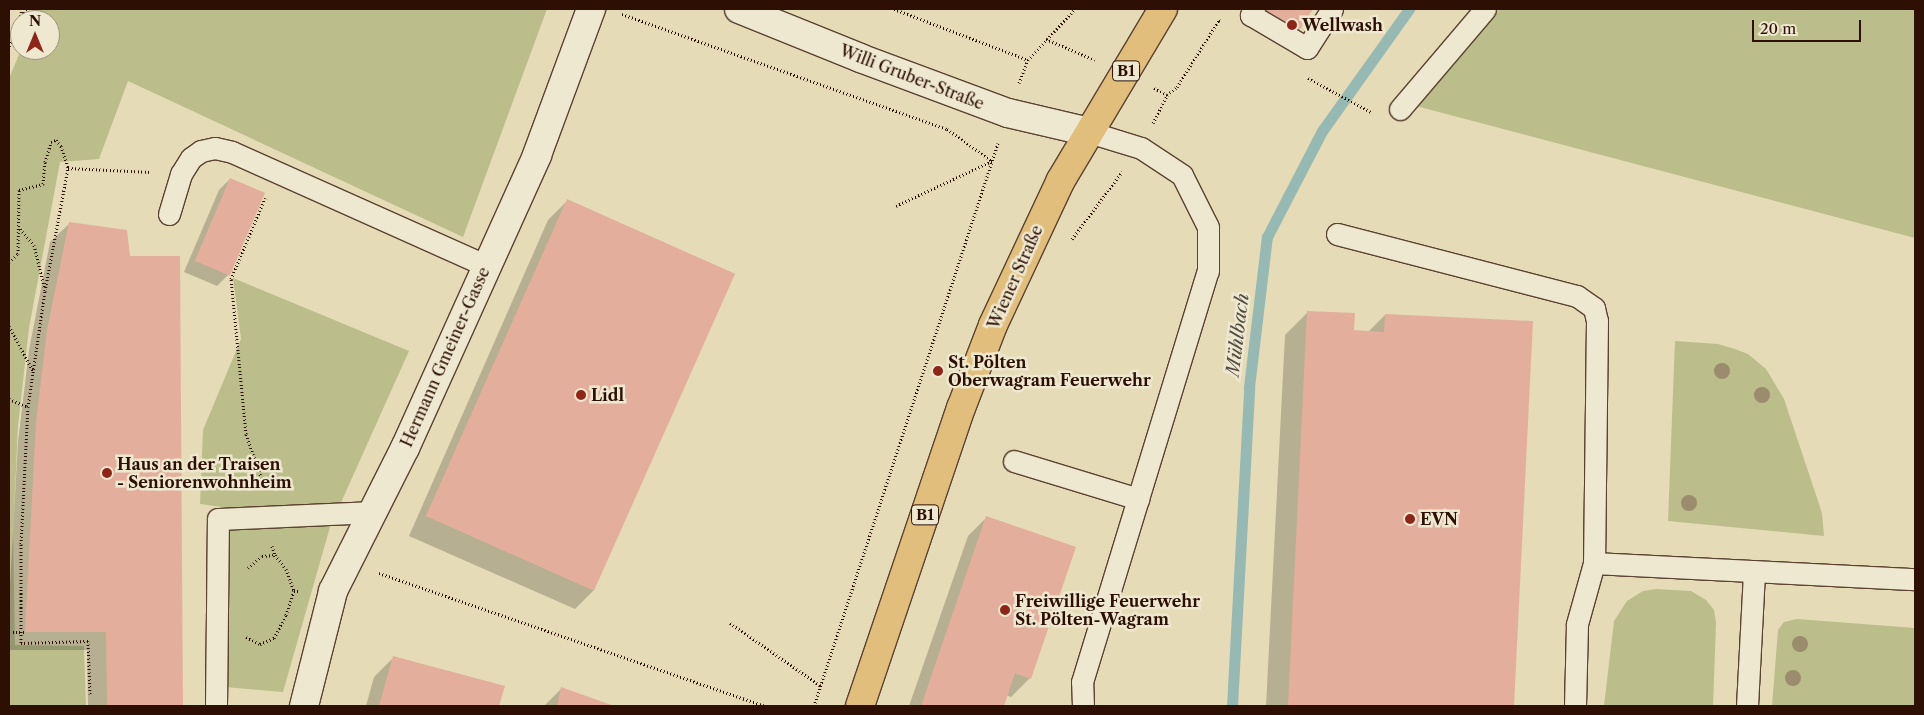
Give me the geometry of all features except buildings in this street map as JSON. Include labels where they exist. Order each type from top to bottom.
[{"type":"main road","name":"Wiener Straße","points":[[860,706],[961,408],[993,325],[1048,204],[1162,9]]},
{"type":"street","name":"Willi Gruber-Straße","points":[[739,9],[852,55],[1008,113],[1089,132]]},
{"type":"street","name":"Hermann Gmeiner-Gasse","points":[[304,706],[334,591],[374,512],[604,10]]},
{"type":"lane","points":[[1254,9],[1251,15],[1307,48],[1332,9]]},
{"type":"lane","points":[[1400,110],[1485,9]]},
{"type":"lane","points":[[1083,706],[1082,682],[1208,271],[1208,227],[1182,175],[1140,148],[1089,132]]},
{"type":"lane","points":[[169,214],[181,174],[191,158],[201,151],[215,148],[232,152],[487,266]]},
{"type":"lane","points":[[1337,234],[1577,296],[1594,308],[1597,321],[1594,563],[1577,624],[1575,706]]},
{"type":"lane","points":[[1014,461],[1138,500]]},
{"type":"lane","points":[[216,706],[218,519],[374,512]]},
{"type":"lane","points":[[1594,563],[1915,579]]},
{"type":"lane","points":[[1748,706],[1754,571]]},
{"type":"path","points":[[894,9],[1028,60]]},
{"type":"path","points":[[814,706],[1008,113],[1028,60],[1075,9]]},
{"type":"path","points":[[604,10],[947,129],[992,161]]},
{"type":"path","points":[[1067,245],[1140,148],[1167,95],[1177,87],[1219,20],[1227,25]]},
{"type":"path","points":[[1307,77],[1366,110]]},
{"type":"path","points":[[9,262],[18,254],[20,229],[19,190],[42,184],[45,162],[51,142],[56,140],[62,146],[68,168],[45,291],[28,407],[21,544],[21,642],[88,641],[90,694]]},
{"type":"path","points":[[896,206],[992,161]]},
{"type":"path","points":[[68,168],[181,174]]},
{"type":"path","points":[[244,629],[247,638],[260,644],[274,638],[286,615],[294,591],[286,570],[274,555],[267,530],[265,487],[246,434],[231,279],[266,197]]},
{"type":"path","points":[[20,229],[34,245],[45,291]]},
{"type":"path","points":[[9,326],[33,371]]},
{"type":"path","points":[[9,399],[28,407]]},
{"type":"path","points":[[245,576],[248,568],[262,556],[274,555]]},
{"type":"path","points":[[348,562],[766,706]]},
{"type":"path","points":[[294,591],[334,591]]},
{"type":"path","points":[[730,623],[820,686]]},
{"type":"path","points":[[9,632],[25,632]]},
{"type":"green space","points":[[547,9],[463,237],[128,81],[99,159],[60,162],[29,328],[18,426],[13,533],[15,645],[84,646],[86,706],[9,706],[9,78],[17,60],[60,60],[60,10],[39,10]]},
{"type":"green space","points":[[1500,9],[1915,9],[1915,238],[1416,106]]},
{"type":"green space","points":[[233,278],[409,351],[330,527],[283,692],[225,687],[229,508],[200,504],[203,430],[241,339]]},
{"type":"green space","points":[[1675,341],[1718,344],[1735,349],[1748,354],[1766,369],[1784,399],[1822,513],[1824,536],[1668,521]]},
{"type":"green space","points":[[1656,589],[1691,591],[1706,600],[1714,610],[1716,623],[1713,706],[1604,706],[1614,621],[1627,601],[1643,591]]},
{"type":"green space","points":[[1797,619],[1915,628],[1915,706],[1772,706],[1778,630],[1784,622]]},
{"type":"waterway","name":"Mühlbach","points":[[1232,706],[1249,387],[1267,237],[1322,131],[1409,9]]},
{"type":"place","name":"Wellwash","points":[[1292,25]]},
{"type":"place","name":"St. Pölten Oberwagram Feuerwehr","points":[[938,371]]},
{"type":"place","name":"Lidl","points":[[581,395]]},
{"type":"place","name":"Haus an der Traisen - Seniorenwohnheim","points":[[107,473]]},
{"type":"place","name":"EVN","points":[[1410,519]]},
{"type":"place","name":"Freiwillige Feuerwehr St. Pölten-Wagram","points":[[1005,610]]}]
